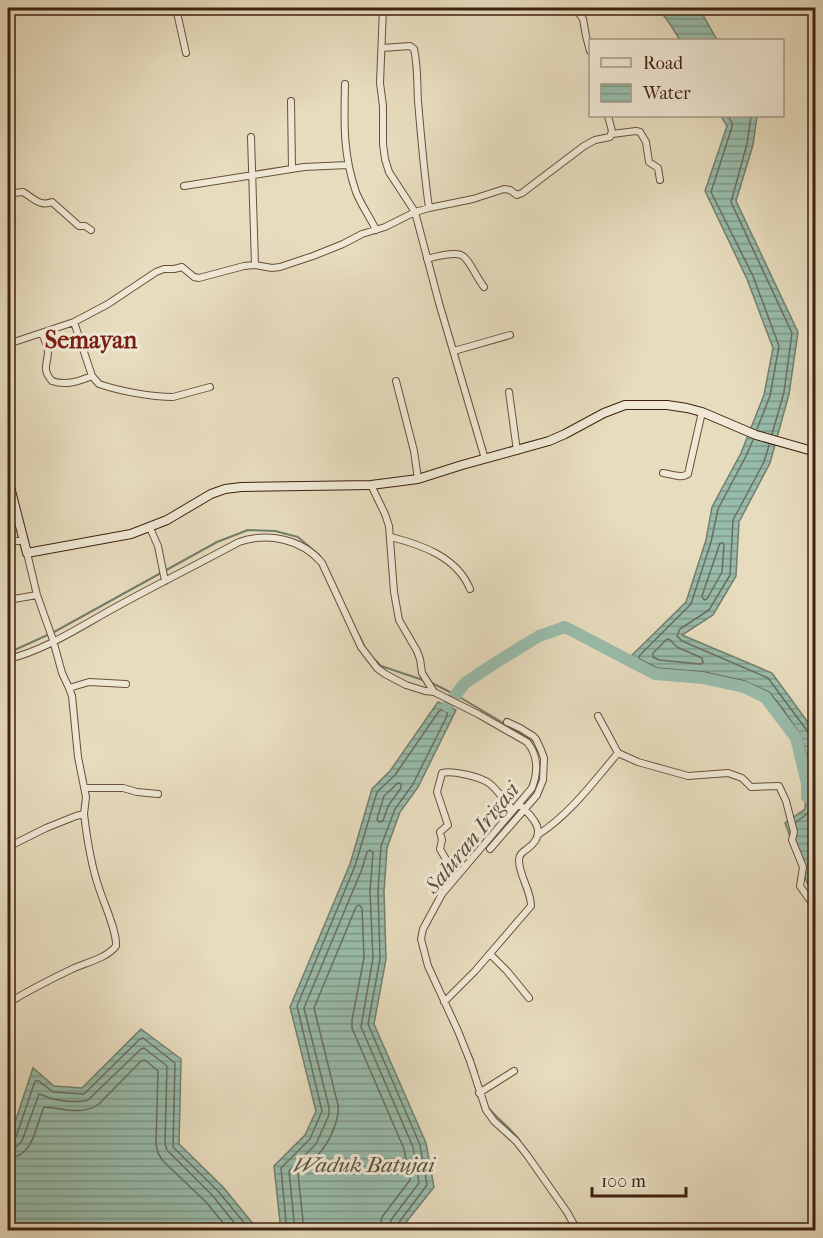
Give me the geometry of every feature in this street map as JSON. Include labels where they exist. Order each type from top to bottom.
[{"type":"street","points":[[176,8],[186,53]]},
{"type":"street","points":[[383,8],[380,83],[385,159],[392,178],[415,212],[485,459]]},
{"type":"street","points":[[575,8],[583,20],[589,45]]},
{"type":"street","points":[[382,48],[410,46],[414,49],[429,208]]},
{"type":"street","points":[[345,84],[344,140],[348,165],[359,198],[376,230]]},
{"type":"street","points":[[291,101],[291,169]]},
{"type":"street","points":[[608,117],[612,134]]},
{"type":"street","points":[[8,344],[74,322],[108,304],[160,271],[182,267],[194,277],[199,278],[232,268],[255,265],[276,268],[303,261],[415,212],[473,199],[504,189],[517,195],[522,194],[584,146],[595,140],[609,138],[612,134],[640,132],[646,142],[649,162],[658,168],[660,180]]},
{"type":"street","points":[[251,137],[255,265]]},
{"type":"street","points":[[184,186],[291,169],[348,165]]},
{"type":"street","points":[[8,188],[14,193],[23,192],[40,203],[52,202],[79,226],[85,226],[91,230]]},
{"type":"street","points":[[427,258],[461,254],[484,287]]},
{"type":"street","points":[[74,322],[92,376],[101,385],[167,397],[210,387]]},
{"type":"street","points":[[42,333],[48,351],[46,371],[52,381],[74,382],[92,376]]},
{"type":"street","points":[[454,351],[510,335]]},
{"type":"street","points":[[396,381],[414,451],[418,479]]},
{"type":"street","points":[[509,392],[517,451]]},
{"type":"street","points":[[27,552],[131,534],[150,528],[178,515],[211,494],[225,489],[371,485],[418,479],[549,441],[597,416],[625,405],[667,405],[687,408],[756,435],[816,452]]},
{"type":"street","points":[[663,473],[681,477],[688,474],[702,412]]},
{"type":"street","points":[[8,479],[37,595],[69,688],[86,800],[84,814],[87,835],[98,886],[115,935],[116,946],[113,951],[73,968],[8,1003]]},
{"type":"street","points":[[371,485],[385,514],[391,537],[398,613],[403,628],[419,657],[421,671],[435,692]]},
{"type":"street","points":[[150,528],[158,546],[165,581]]},
{"type":"street","points":[[391,537],[424,548],[448,560],[458,569],[470,589]]},
{"type":"street","points":[[8,659],[29,653],[53,641],[244,540],[282,539],[295,543],[312,553],[322,563],[361,647],[377,668],[406,685],[435,692],[518,732]]},
{"type":"street","points":[[8,541],[24,541]]},
{"type":"street","points":[[8,600],[37,595]]},
{"type":"street","points":[[69,688],[89,682],[126,684]]},
{"type":"street","points":[[597,716],[618,753],[638,762],[688,776],[728,773],[742,778],[751,787],[779,786],[786,801],[794,832],[792,840],[803,867],[800,886],[808,899],[816,905]]},
{"type":"street","points":[[490,849],[522,807],[536,775],[532,748],[507,722]]},
{"type":"street","points":[[539,834],[566,813],[618,753]]},
{"type":"street","points":[[456,877],[440,849],[442,840],[440,832],[448,825],[437,792],[442,773],[455,772],[490,783],[513,810]]},
{"type":"street","points":[[84,788],[123,788],[158,794]]},
{"type":"street","points":[[522,807],[513,810],[442,894],[425,924],[422,934],[423,947],[428,966],[446,1001],[482,1092],[484,1106],[527,1155],[577,1230]]},
{"type":"street","points":[[446,1001],[531,906],[519,859],[522,852],[536,842],[539,834],[536,824],[522,807]]},
{"type":"street","points":[[8,847],[46,828],[84,814]]},
{"type":"street","points":[[490,954],[529,998]]},
{"type":"street","points":[[482,1092],[514,1071]]},
{"type":"water","points":[[658,8],[699,8],[716,39],[679,39]]},
{"type":"water","points":[[722,117],[757,117],[753,145],[736,201],[798,332],[789,394],[770,463],[739,522],[736,576],[713,615],[682,635],[772,673],[815,732],[815,891],[808,885],[785,823],[805,809],[807,783],[796,738],[765,697],[744,687],[703,678],[655,674],[627,660],[686,602],[706,540],[712,507],[741,453],[764,395],[773,348],[747,279],[705,191],[727,126]]},
{"type":"water","name":"Waduk Batujai","points":[[438,702],[456,710],[418,787],[400,812],[387,848],[384,892],[386,959],[374,1024],[426,1143],[434,1187],[400,1230],[278,1230],[280,1222],[274,1166],[305,1135],[316,1111],[290,1007],[350,864],[372,789],[390,771]]},
{"type":"water","name":"Waduk Batujai","points":[[141,1029],[181,1059],[179,1144],[223,1187],[258,1230],[8,1230],[8,1143],[33,1068],[54,1086],[82,1088]]},
{"type":"waterway","name":"Saluran Irigasi","points":[[8,653],[54,632],[217,542],[248,530],[275,531],[298,537],[322,559]]},
{"type":"waterway","points":[[447,706],[465,683],[539,636],[565,627],[655,674],[703,678],[744,687],[765,697],[796,738],[807,783],[807,797]]},
{"type":"waterway","name":"Saluran Irigasi","points":[[360,637],[365,648]]},
{"type":"waterway","name":"Saluran Irigasi","points":[[372,657],[381,666],[423,680]]},
{"type":"waterway","name":"Saluran Irigasi","points":[[432,683],[505,724]]},
{"type":"waterway","name":"Saluran Irigasi","points":[[510,727],[531,741],[533,746]]},
{"type":"waterway","name":"Saluran Irigasi","points":[[471,1055],[477,1072]]},
{"type":"waterway","name":"Saluran Irigasi","points":[[487,1106],[520,1141]]},
{"type":"district","name":"Semayan","points":[[91,340]]}]
